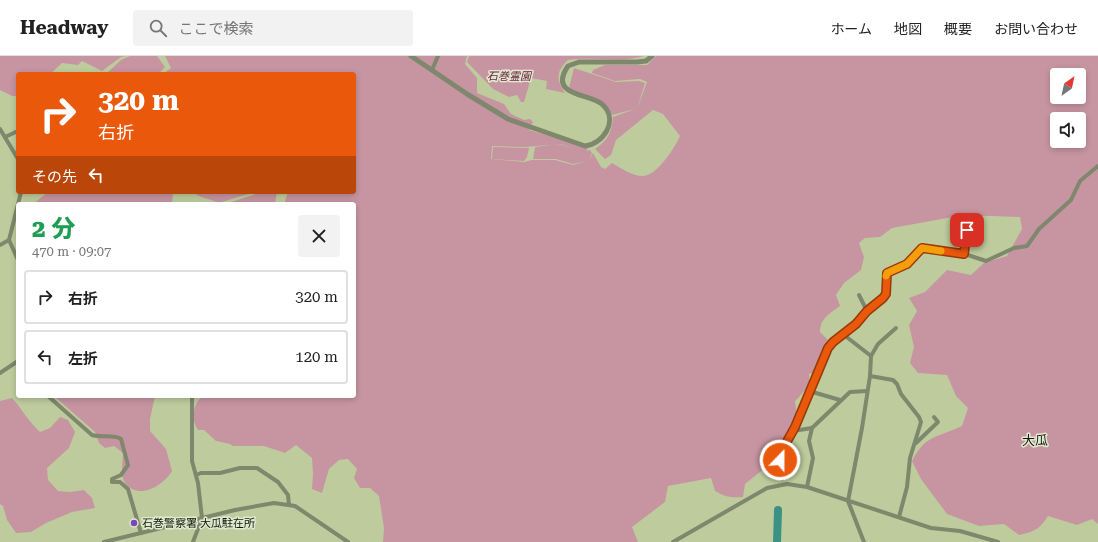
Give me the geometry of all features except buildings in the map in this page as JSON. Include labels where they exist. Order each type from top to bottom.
[{"type":"street","points":[[411,56],[508,119],[584,146],[601,140],[609,125],[610,118],[603,105],[568,89],[563,84],[562,78],[568,66],[579,62],[646,61],[652,56]]},
{"type":"street","points":[[432,70],[438,56]]},
{"type":"street","points":[[0,129],[16,156]]},
{"type":"street","points":[[5,137],[16,132]]},
{"type":"street","points":[[782,479],[780,454],[793,431],[828,348],[883,298],[886,294],[887,273],[907,264],[918,250],[922,248],[964,254],[986,261],[1014,248],[1027,246],[1039,229],[1071,200],[1080,181],[1098,166]]},
{"type":"street","points":[[16,212],[9,240],[16,256]]},
{"type":"street","points":[[964,254],[967,230]]},
{"type":"street","points":[[0,245],[9,240]]},
{"type":"street","points":[[859,294],[867,311]]},
{"type":"street","points":[[864,542],[848,501],[862,428],[870,376],[871,356],[878,344],[896,328]]},
{"type":"street","points":[[844,335],[871,356]]},
{"type":"street","points":[[0,373],[16,362]]},
{"type":"street","points":[[870,376],[893,380],[901,394],[919,417],[921,426],[914,444],[899,517]]},
{"type":"street","points":[[807,487],[813,458],[809,441],[812,428],[850,392],[867,391]]},
{"type":"street","points":[[809,393],[821,394],[840,400]]},
{"type":"street","points":[[51,398],[65,409],[92,435],[121,439],[128,465],[121,475],[112,479],[112,482],[120,482],[128,489],[141,533]]},
{"type":"street","points":[[192,398],[192,461],[193,471],[196,475],[202,518],[193,542]]},
{"type":"street","points":[[914,444],[938,422],[934,417]]},
{"type":"street","points":[[793,431],[812,428]]},
{"type":"street","points":[[196,475],[201,473],[220,473],[240,468],[257,468],[278,482],[288,495],[289,505]]},
{"type":"street","points":[[673,542],[767,488],[787,484],[807,487],[931,528],[960,531],[998,542]]},
{"type":"street","points":[[104,542],[263,504],[289,505],[305,512],[348,542]]},
{"type":"green space","points":[[0,56],[126,56],[121,57],[102,71],[82,61],[78,65],[62,63],[52,72],[16,72],[16,96],[12,96],[0,90]]},
{"type":"green space","points":[[130,56],[157,56],[165,67],[160,72],[108,72],[121,60]]},
{"type":"green space","points":[[165,56],[467,56],[465,64],[477,78],[477,93],[504,104],[511,114],[524,120],[530,119],[533,122],[529,130],[586,147],[588,149],[586,151],[590,150],[592,153],[589,160],[593,153],[601,167],[605,169],[612,163],[631,173],[643,176],[649,174],[660,166],[680,136],[663,114],[653,110],[616,140],[611,155],[605,159],[595,149],[606,139],[612,127],[613,117],[635,109],[612,115],[603,103],[593,97],[569,88],[574,68],[616,82],[639,81],[645,83],[637,109],[647,82],[640,79],[615,81],[592,73],[593,70],[605,65],[647,65],[656,56],[1098,56],[1098,524],[1092,519],[1077,525],[1048,516],[1036,529],[1029,533],[1019,535],[1004,524],[979,526],[947,514],[921,479],[912,461],[917,452],[927,441],[962,426],[968,408],[956,396],[947,375],[918,373],[910,363],[914,347],[909,325],[917,311],[909,298],[925,292],[947,270],[971,275],[984,263],[1007,256],[1022,229],[1020,217],[964,215],[892,228],[880,237],[865,238],[859,243],[864,257],[861,270],[844,283],[836,295],[840,306],[826,317],[820,327],[820,332],[830,342],[816,372],[809,374],[808,385],[795,401],[797,416],[779,451],[775,464],[771,463],[745,484],[743,497],[728,497],[715,491],[711,478],[668,486],[665,502],[632,527],[638,542],[383,542],[384,528],[379,496],[370,488],[360,488],[354,478],[357,469],[348,459],[339,460],[329,469],[322,493],[312,489],[312,458],[296,445],[285,453],[264,446],[233,446],[216,441],[204,430],[198,430],[194,422],[195,408],[200,398],[356,398],[356,202],[285,202],[287,194],[356,194],[356,72],[166,72],[171,68]],"holes":[[[554,144],[535,147],[533,159],[556,159],[573,164],[587,161],[573,165],[555,160],[532,160],[524,162],[491,159],[492,146],[525,147]]]},
{"type":"green space","name":"石巻霊園","points":[[469,56],[644,56],[626,59],[568,60],[559,72],[560,84],[565,93],[546,89],[547,81],[531,78],[524,102],[521,102],[517,95],[509,97],[493,89],[467,62]]},
{"type":"green space","points":[[493,147],[529,148],[527,157],[524,161],[492,159]]},
{"type":"green space","points":[[46,194],[173,194],[172,202],[36,202]]},
{"type":"green space","points":[[196,194],[248,194],[221,202],[216,202]]},
{"type":"green space","points":[[256,194],[277,194],[275,202],[231,202]]},
{"type":"green space","points":[[12,398],[40,432],[50,428],[60,417],[68,420],[75,432],[69,448],[47,468],[48,480],[58,491],[70,492],[84,490],[92,498],[95,508],[72,512],[46,523],[31,532],[16,533],[7,520],[3,506],[0,504],[0,401]]},
{"type":"green space","points":[[56,398],[155,398],[150,419],[150,431],[166,449],[172,471],[163,481],[151,489],[137,491],[131,488],[123,480],[123,453],[114,446],[105,448],[99,443],[95,432]]},
{"type":"waterway","points":[[777,542],[778,510]]},
{"type":"slow traffic","points":[[886,276],[887,273],[907,264],[918,250],[922,248],[941,251]]},
{"type":"place","name":"石巻警察署 大瓜駐在所","points":[[134,523]]},
{"type":"district","name":"大瓜","points":[[1035,440]]},
{"type":"route","points":[[780,460],[780,454],[795,427],[807,396],[824,361],[828,348],[833,342],[844,335],[856,324],[870,308],[883,298],[886,294],[885,279],[887,273],[907,264],[918,250],[922,248],[964,254],[967,230]]}]
